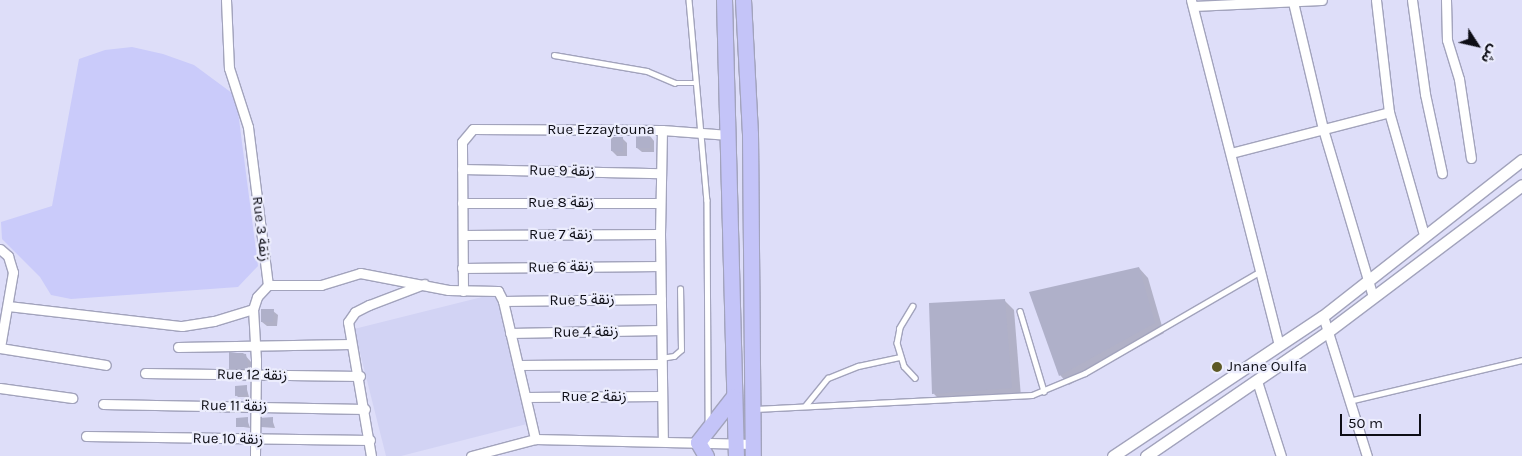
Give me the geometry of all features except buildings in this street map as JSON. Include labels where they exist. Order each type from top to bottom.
[{"type":"highway","points":[[724,0],[736,450]]},
{"type":"highway","points":[[743,0],[750,134],[753,450]]},
{"type":"highway","points":[[706,456],[698,442],[734,396]]},
{"type":"street","name":"Rue 3 زنقة","points":[[226,0],[229,68],[248,127],[268,285]]},
{"type":"street","points":[[1280,344],[1192,3],[1322,0]]},
{"type":"street","points":[[1376,0],[1388,112],[1424,235]]},
{"type":"street","points":[[1412,0],[1425,94],[1442,173]]},
{"type":"street","points":[[1446,0],[1447,40],[1459,79],[1471,158]]},
{"type":"street","points":[[1292,2],[1324,129],[1373,297]]},
{"type":"street","points":[[1231,153],[1388,112]]},
{"type":"street","name":"Rue Ezzaytouna","points":[[462,169],[462,142],[473,129],[662,130],[729,135]]},
{"type":"street","points":[[662,130],[660,266],[663,440]]},
{"type":"street","points":[[1113,456],[1323,316],[1522,160]]},
{"type":"street","points":[[462,169],[462,291]]},
{"type":"street","name":"Rue 9 زنقة","points":[[462,169],[661,173]]},
{"type":"street","points":[[1146,456],[1327,332],[1522,184]]},
{"type":"street","name":"Rue 8 زنقة","points":[[462,203],[660,203]]},
{"type":"street","name":"Rue 7 زنقة","points":[[463,235],[660,234]]},
{"type":"street","points":[[0,249],[8,256],[13,272],[0,347],[106,365]]},
{"type":"street","name":"Rue 6 زنقة","points":[[462,268],[660,266]]},
{"type":"street","points":[[8,306],[182,326],[214,321],[252,309],[268,285],[321,285],[360,273],[462,291],[494,289],[501,294],[504,301],[535,439]]},
{"type":"street","points":[[371,456],[360,376],[351,344],[348,322],[355,312],[424,284]]},
{"type":"street","name":"Rue 5 زنقة","points":[[504,301],[661,298]]},
{"type":"street","points":[[252,309],[256,345],[255,456]]},
{"type":"street","points":[[1323,316],[1367,456]]},
{"type":"street","name":"Rue 4 زنقة","points":[[510,333],[661,330]]},
{"type":"street","points":[[178,347],[351,344]]},
{"type":"street","points":[[518,365],[662,361]]},
{"type":"street","name":"Rue 12 زنقة","points":[[145,373],[360,376]]},
{"type":"street","points":[[1257,381],[1281,456]]},
{"type":"street","points":[[0,388],[72,398]]},
{"type":"street","name":"Rue 2 زنقة","points":[[526,397],[661,396]]},
{"type":"street","name":"Rue 11 زنقة","points":[[103,404],[365,409]]},
{"type":"street","name":"Rue 10 زنقة","points":[[86,436],[256,440],[370,440]]},
{"type":"street","points":[[471,456],[535,439],[663,440],[698,442],[736,450],[753,450]]},
{"type":"lane","points":[[689,0],[707,200],[708,428]]},
{"type":"lane","points":[[554,55],[647,72],[675,82],[696,83]]},
{"type":"lane","points":[[752,409],[1032,395],[1085,373],[1261,271]]},
{"type":"lane","points":[[662,361],[674,356],[681,350],[680,289]]},
{"type":"lane","points":[[913,306],[900,328],[897,343],[900,357],[915,378]]},
{"type":"lane","points":[[1020,311],[1044,391]]},
{"type":"lane","points":[[805,406],[828,378],[858,366],[900,357]]},
{"type":"lane","points":[[1349,401],[1522,360]]},
{"type":"shaded area","points":[[132,47],[163,54],[194,65],[236,96],[258,266],[238,287],[71,299],[51,295],[40,277],[2,239],[1,222],[52,206],[79,59],[105,50]]},
{"type":"shaded area","points":[[498,293],[531,423],[401,456],[386,456],[354,329]]},
{"type":"place","name":"Jnane Oulfa","points":[[1217,367]]}]
